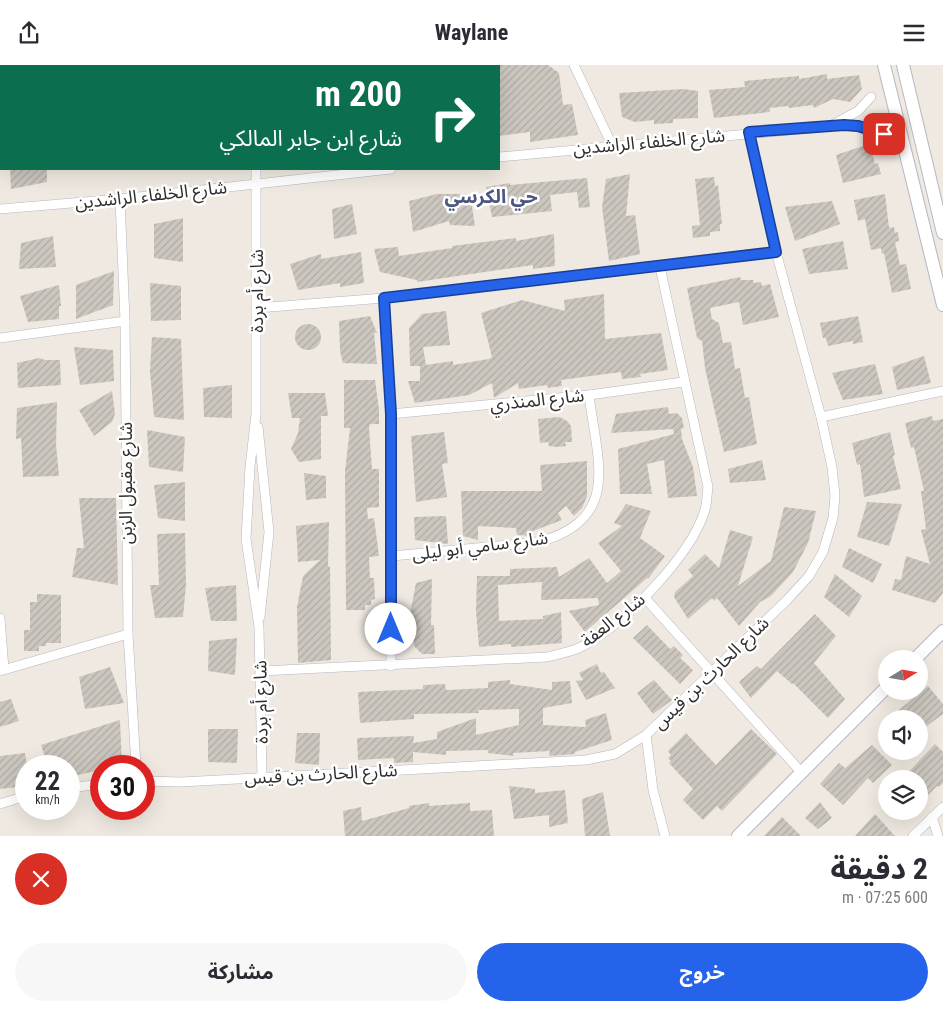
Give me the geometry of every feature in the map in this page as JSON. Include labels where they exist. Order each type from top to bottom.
[{"type":"street","points":[[574,65],[612,145]]},
{"type":"street","points":[[884,65],[943,305]]},
{"type":"street","points":[[903,65],[943,233]]},
{"type":"street","name":"شارع الخلفاء الراشدين","points":[[830,126],[858,111],[871,97]]},
{"type":"street","name":"شارع الخلفاء الراشدين","points":[[500,157],[749,132],[830,126],[858,126],[902,141]]},
{"type":"street","name":"شارع الحارث بن قيس","points":[[155,781],[586,760],[615,754],[646,735],[788,600],[809,576],[823,552],[833,518],[835,496],[832,467],[821,417],[776,252],[749,132]]},
{"type":"street","name":"شارع أم بردة","points":[[256,170],[256,414],[250,467],[246,539],[259,627],[262,777]]},
{"type":"street","name":"شارع الخلفاء الراشدين","points":[[0,209],[120,199],[375,170]]},
{"type":"street","name":"شارع مقبول الزبن","points":[[120,199],[125,321],[128,634],[135,755]]},
{"type":"street","points":[[257,308],[384,298],[776,252]]},
{"type":"street","name":"شارع العفة","points":[[261,671],[548,657],[579,648],[595,639],[645,598],[690,542],[705,510],[708,487],[660,267]]},
{"type":"street","points":[[384,298],[391,414],[391,666]]},
{"type":"street","points":[[0,338],[125,321]]},
{"type":"street","name":"شارع المنذري","points":[[391,414],[589,395],[684,382]]},
{"type":"street","points":[[821,417],[943,391]]},
{"type":"street","name":"شارع سامي أبو ليلى","points":[[392,556],[539,543],[557,537],[581,523],[597,501],[599,479],[589,395]]},
{"type":"street","name":"شارع أم بردة","points":[[256,414],[269,531],[259,627]]},
{"type":"street","points":[[645,598],[802,773]]},
{"type":"street","points":[[0,618],[2,670],[128,634]]},
{"type":"street","points":[[924,650],[943,631]]},
{"type":"street","points":[[738,836],[878,696]]},
{"type":"street","points":[[646,735],[653,790],[665,836]]},
{"type":"street","points":[[0,804],[15,799]]},
{"type":"street","points":[[913,836],[943,807]]},
{"type":"street","points":[[932,817],[938,836]]},
{"type":"building","points":[[500,65],[548,65],[559,73],[563,105],[572,104],[578,135],[530,142],[530,132],[500,136]]},
{"type":"building","points":[[827,74],[827,79],[859,75],[862,89],[850,102],[833,99],[814,108],[813,105],[789,108],[788,106],[770,108],[770,112],[714,118],[709,90],[745,87],[744,81],[799,76],[799,79]]},
{"type":"building","points":[[684,89],[698,91],[698,118],[673,119],[673,123],[654,124],[654,120],[635,122],[622,117],[619,93]]},
{"type":"building","points":[[863,146],[871,149],[875,164],[878,163],[881,174],[843,183],[836,155]]},
{"type":"building","points":[[10,170],[47,170],[47,182],[11,189]]},
{"type":"building","points":[[630,174],[626,216],[635,215],[640,254],[609,261],[602,207],[606,179]]},
{"type":"building","points":[[714,177],[715,186],[718,185],[722,224],[720,224],[720,231],[710,232],[710,236],[693,238],[692,226],[700,225],[695,179]]},
{"type":"building","points":[[587,178],[590,207],[579,208],[577,192],[550,195],[552,211],[492,217],[486,187],[510,183],[510,185]]},
{"type":"building","points":[[437,194],[470,194],[475,226],[450,225],[449,221],[413,232],[409,201]]},
{"type":"building","points":[[885,194],[889,228],[894,227],[895,233],[898,232],[899,241],[895,242],[900,265],[906,264],[911,289],[892,293],[884,253],[882,254],[881,248],[871,250],[865,219],[858,221],[854,200]]},
{"type":"building","points":[[832,201],[840,224],[795,241],[785,207]]},
{"type":"building","points":[[352,204],[357,234],[334,239],[332,209]]},
{"type":"building","points":[[183,218],[183,262],[154,258],[154,224]]},
{"type":"building","points":[[554,234],[555,266],[533,269],[533,265],[417,282],[417,280],[380,272],[374,249],[398,247],[399,256],[452,248],[452,246],[516,238],[516,241]]},
{"type":"building","points":[[53,236],[56,267],[19,269],[21,243]]},
{"type":"building","points":[[843,241],[848,269],[809,274],[802,249]]},
{"type":"building","points":[[361,252],[364,283],[340,287],[340,283],[298,290],[290,264],[321,254],[321,259]]},
{"type":"building","points":[[114,271],[113,305],[76,319],[76,285]]},
{"type":"building","points":[[740,277],[741,280],[753,280],[754,283],[761,282],[762,286],[770,284],[779,317],[743,325],[739,302],[710,308],[712,319],[719,323],[723,343],[731,342],[735,369],[740,368],[745,398],[749,397],[757,444],[724,452],[705,368],[702,341],[697,338],[687,288]]},
{"type":"building","points":[[150,283],[181,286],[181,320],[151,321]]},
{"type":"building","points":[[59,285],[61,306],[59,306],[59,319],[28,322],[20,296]]},
{"type":"building","points":[[604,294],[605,339],[661,333],[668,370],[640,374],[641,377],[622,379],[621,372],[561,380],[562,386],[548,388],[547,385],[519,389],[518,383],[494,398],[492,383],[469,395],[415,403],[408,381],[420,381],[420,366],[410,366],[409,328],[422,314],[446,311],[450,345],[423,347],[426,365],[453,361],[453,365],[492,357],[481,313],[522,300],[565,311],[564,300]]},
{"type":"building","points":[[370,316],[377,333],[374,333],[377,364],[343,363],[340,351],[339,321]]},
{"type":"building","points":[[858,316],[863,342],[853,344],[853,341],[828,346],[826,338],[823,338],[820,323]]},
{"type":"building","points":[[308,324],[317,328],[321,337],[317,346],[308,350],[299,346],[295,337],[299,328]]},
{"type":"building","points":[[152,337],[181,339],[184,420],[154,417],[150,371]]},
{"type":"building","points":[[74,347],[113,350],[114,381],[80,385]]},
{"type":"building","points":[[924,356],[931,383],[897,390],[892,367]]},
{"type":"building","points":[[39,358],[60,360],[61,385],[18,388],[17,363]]},
{"type":"building","points":[[875,364],[883,394],[843,400],[832,373]]},
{"type":"building","points":[[344,380],[375,380],[379,410],[379,424],[370,424],[369,428],[372,469],[379,469],[379,507],[367,508],[368,519],[374,518],[379,556],[369,557],[370,578],[374,578],[375,599],[371,600],[371,605],[365,605],[365,610],[346,610],[345,471],[350,428],[344,428]]},
{"type":"building","points":[[232,385],[232,418],[204,417],[203,388]]},
{"type":"building","points":[[112,391],[115,414],[112,422],[94,436],[79,410]]},
{"type":"building","points":[[288,393],[325,393],[328,416],[321,416],[321,459],[299,462],[291,449],[298,433],[300,418],[292,418]]},
{"type":"building","points":[[57,402],[56,444],[59,476],[23,477],[21,438],[16,439],[17,408]]},
{"type":"building","points":[[668,407],[669,414],[677,413],[682,418],[684,428],[681,429],[682,439],[693,467],[697,496],[668,498],[664,460],[647,464],[652,494],[620,494],[618,449],[674,434],[673,429],[611,433],[616,414]]},
{"type":"building","points":[[932,416],[933,421],[943,419],[943,593],[935,603],[892,590],[895,579],[901,580],[906,556],[930,564],[921,530],[926,529],[921,491],[924,491],[914,447],[911,448],[905,423]]},
{"type":"building","points":[[559,417],[567,421],[571,426],[572,442],[565,442],[566,446],[557,447],[549,446],[548,442],[540,443],[538,419]]},
{"type":"building","points":[[147,430],[185,437],[183,472],[149,467]]},
{"type":"building","points":[[444,432],[448,463],[442,464],[447,497],[416,502],[411,436]]},
{"type":"building","points":[[890,432],[895,455],[893,456],[901,489],[864,497],[860,464],[857,465],[852,443]]},
{"type":"building","points":[[762,460],[766,480],[730,483],[728,469]]},
{"type":"building","points":[[587,461],[587,496],[582,508],[574,516],[566,506],[558,513],[562,520],[533,531],[533,536],[517,535],[516,528],[478,526],[478,540],[463,536],[461,491],[542,491],[540,465]]},
{"type":"building","points":[[304,473],[326,476],[326,498],[306,500]]},
{"type":"building","points":[[185,482],[185,521],[158,518],[154,485]]},
{"type":"building","points":[[79,498],[116,498],[118,585],[72,577],[77,548],[84,548]]},
{"type":"building","points":[[867,502],[902,504],[889,546],[857,537]]},
{"type":"building","points":[[626,504],[651,511],[640,538],[665,556],[648,579],[585,632],[569,611],[599,605],[598,598],[541,600],[542,582],[498,585],[499,621],[543,619],[543,616],[561,612],[562,643],[511,647],[511,644],[479,647],[476,611],[477,576],[510,576],[510,569],[557,567],[559,577],[589,558],[607,583],[621,571],[598,543],[622,526],[614,523]]},
{"type":"building","points":[[784,507],[816,511],[808,543],[793,572],[771,596],[760,602],[739,626],[717,598],[714,601],[712,598],[688,619],[674,597],[675,592],[693,576],[688,570],[705,554],[719,568],[730,530],[753,537],[738,586],[771,561]]},
{"type":"building","points":[[446,516],[448,544],[415,540],[414,517]]},
{"type":"building","points":[[329,522],[328,567],[330,566],[331,660],[298,663],[297,607],[303,576],[320,560],[298,562],[296,526]]},
{"type":"building","points":[[185,533],[186,584],[183,617],[155,618],[150,585],[159,585],[157,534]]},
{"type":"building","points":[[849,548],[882,564],[873,583],[842,567]]},
{"type":"building","points":[[835,574],[862,596],[849,617],[824,597]]},
{"type":"building","points":[[432,579],[431,625],[434,625],[435,654],[422,654],[414,646],[413,614],[410,614],[416,583]]},
{"type":"building","points":[[236,585],[237,621],[211,621],[205,588]]},
{"type":"building","points":[[37,594],[61,595],[61,643],[46,643],[46,646],[39,646],[39,651],[24,651],[24,630],[30,630],[30,602],[37,602]]},
{"type":"building","points":[[815,614],[836,636],[814,663],[845,699],[828,718],[793,683],[777,671],[751,698],[739,682],[757,666],[761,669]]},
{"type":"building","points":[[647,625],[670,649],[674,646],[683,655],[680,658],[693,670],[680,684],[633,638]]},
{"type":"building","points":[[237,638],[235,675],[208,671],[209,641]]},
{"type":"building","points":[[597,664],[601,673],[604,672],[615,688],[586,700],[576,681],[583,680],[579,673]]},
{"type":"building","points":[[110,667],[124,703],[85,709],[79,677]]},
{"type":"building","points":[[510,680],[510,684],[552,690],[552,682],[570,681],[572,703],[543,708],[543,725],[586,727],[585,720],[606,713],[612,740],[575,752],[575,754],[549,756],[550,751],[513,753],[514,756],[488,753],[488,750],[446,751],[446,755],[413,752],[413,762],[394,763],[394,758],[358,760],[357,738],[414,736],[413,743],[437,739],[437,732],[476,718],[476,735],[519,725],[519,709],[478,710],[479,713],[414,714],[414,719],[360,723],[358,692],[423,689],[423,685],[445,684],[446,690],[488,688],[488,682]]},
{"type":"building","points":[[654,680],[672,700],[653,714],[637,693]]},
{"type":"building","points":[[928,686],[943,704],[943,714],[928,725],[928,710],[899,710],[911,700],[928,700]]},
{"type":"building","points":[[11,699],[19,721],[0,727],[0,702]]},
{"type":"building","points":[[120,720],[122,755],[90,755],[90,772],[80,775],[80,755],[44,755],[41,745]]},
{"type":"building","points":[[208,729],[238,729],[237,763],[208,762]]},
{"type":"building","points":[[751,729],[777,754],[722,811],[717,806],[703,820],[683,800],[693,789],[669,763],[671,761],[668,758],[671,755],[668,751],[686,733],[716,765]]},
{"type":"building","points":[[297,733],[320,733],[319,765],[295,763]]},
{"type":"building","points":[[935,744],[943,752],[943,783],[928,795],[928,770],[910,770],[920,760],[928,760],[928,751]]},
{"type":"building","points":[[872,745],[878,751],[878,760],[887,760],[892,765],[887,770],[878,770],[878,778],[873,783],[868,778],[843,805],[820,784],[839,763],[845,768]]},
{"type":"building","points":[[25,753],[25,755],[15,755],[15,787],[0,789],[0,756]]},
{"type":"building","points":[[509,786],[535,789],[535,793],[565,790],[568,823],[549,827],[549,815],[514,819]]},
{"type":"building","points":[[603,792],[610,836],[585,836],[582,799]]},
{"type":"building","points":[[820,802],[832,818],[818,829],[805,818]]},
{"type":"building","points":[[429,803],[429,806],[470,803],[470,811],[492,810],[494,836],[345,836],[343,811],[361,807],[362,821],[409,808],[409,806]]},
{"type":"building","points":[[875,814],[878,820],[880,820],[895,836],[855,836]]},
{"type":"building","points":[[782,817],[801,836],[764,836]]},
{"type":"district","name":"حي الكرسي","points":[[491,196]]},
{"type":"route","points":[[391,629],[391,414],[384,298],[776,252],[749,132],[844,125],[858,126],[884,134]]}]
